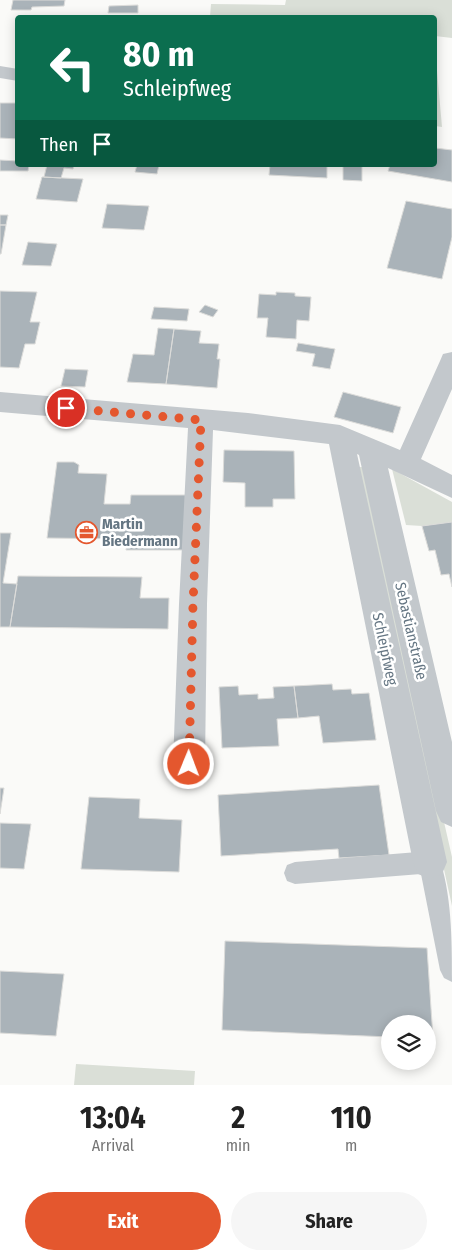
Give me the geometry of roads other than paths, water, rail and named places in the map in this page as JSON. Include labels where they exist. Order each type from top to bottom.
[{"type":"street","points":[[0,72],[15,74]]},
{"type":"street","points":[[406,464],[452,361]]},
{"type":"street","points":[[0,402],[248,423],[340,435],[452,487]]},
{"type":"street","points":[[189,764],[193,604],[201,420]]},
{"type":"street","name":"Schleipfweg","points":[[340,435],[430,862]]},
{"type":"street","name":"Sebastianstraße","points":[[371,450],[452,811]]},
{"type":"lane","points":[[295,873],[430,862],[452,970]]},
{"type":"place","name":"Martin Biedermann","points":[[86,533]]}]
